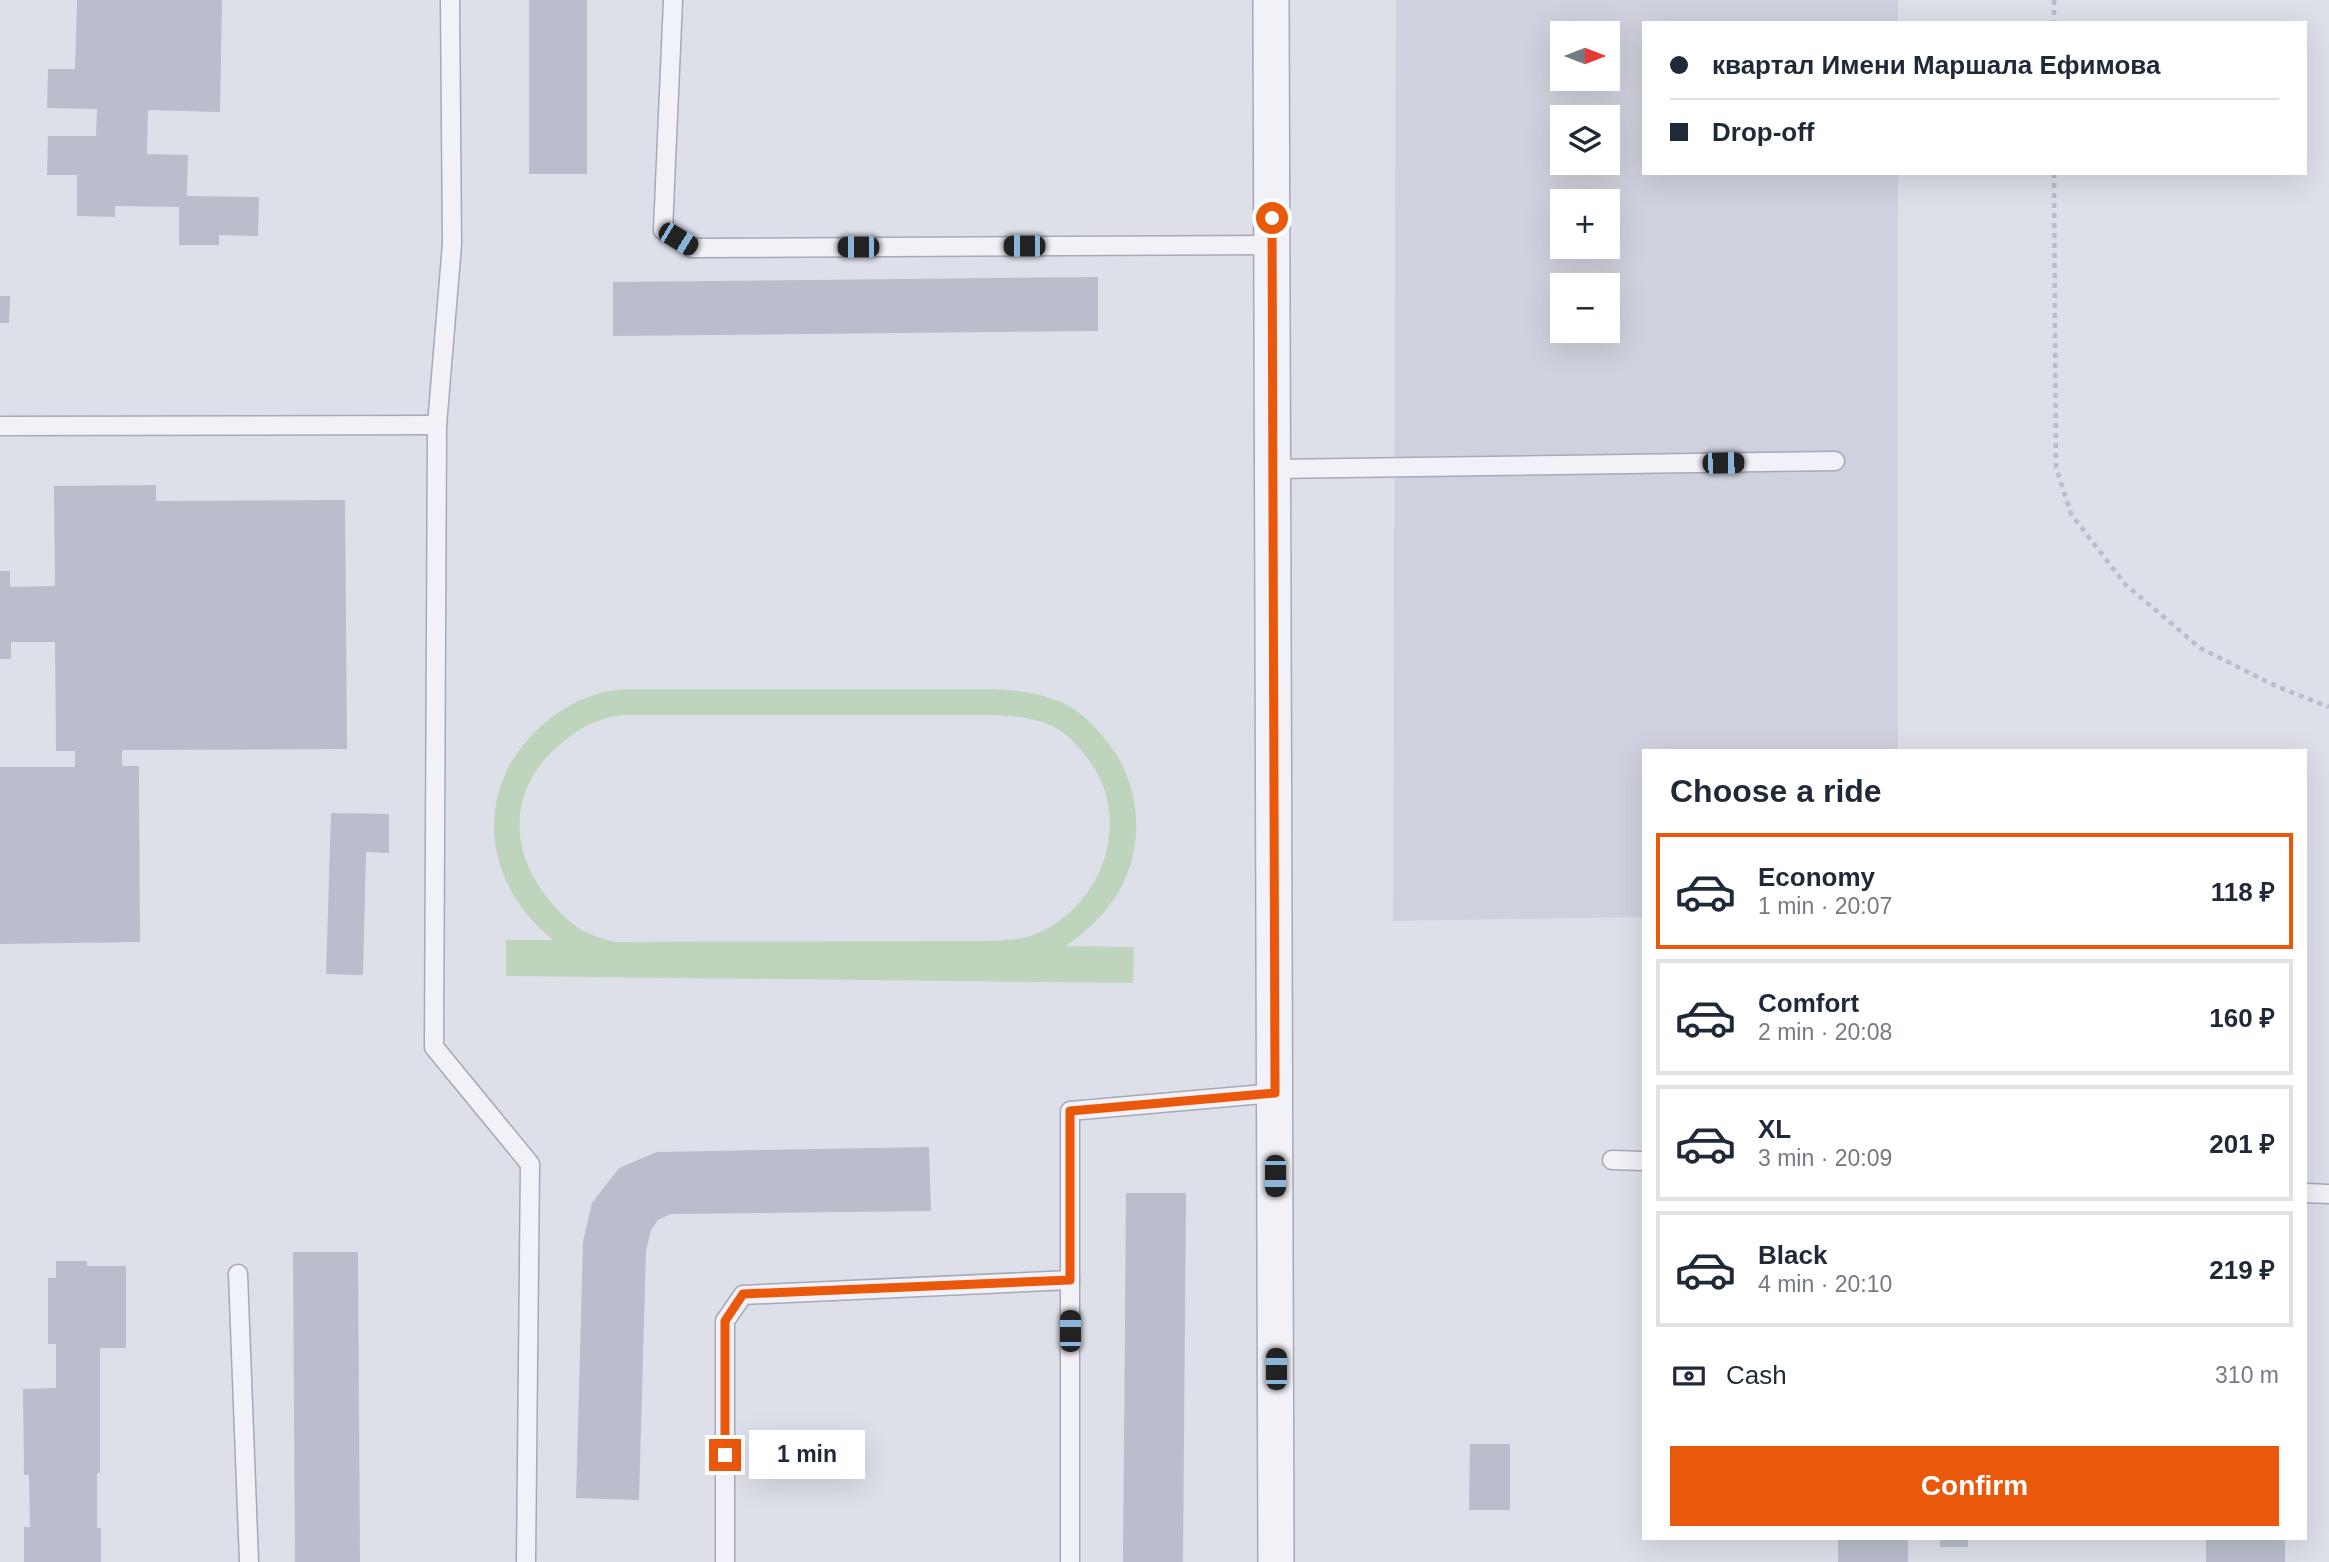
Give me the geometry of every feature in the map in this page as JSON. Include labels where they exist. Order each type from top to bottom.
[{"type":"street","points":[[1271,0],[1276,1562]]},
{"type":"lane","points":[[450,0],[452,244],[437,425],[435,1047],[530,1164],[526,1562]]},
{"type":"lane","points":[[673,0],[663,230],[692,248],[1272,245]]},
{"type":"lane","points":[[0,426],[437,425]]},
{"type":"lane","points":[[1273,469],[1835,461]]},
{"type":"lane","points":[[1070,1562],[1070,1111],[1275,1093]]},
{"type":"lane","points":[[1612,1160],[1642,1161]]},
{"type":"lane","points":[[2307,1193],[2329,1194]]},
{"type":"lane","points":[[239,1274],[249,1562]]},
{"type":"lane","points":[[725,1562],[725,1321],[743,1294],[1070,1280]]},
{"type":"path","points":[[2054,0],[2054,21]]},
{"type":"path","points":[[2054,175],[2056,467],[2071,514],[2125,584],[2200,648],[2278,687],[2329,707]]},
{"type":"shaded area","points":[[1396,0],[1898,0],[1898,21],[1642,21],[1642,175],[1898,175],[1898,749],[1642,749],[1642,917],[1393,921]]},
{"type":"green space","points":[[992,689],[1038,695],[1072,708],[1096,729],[1122,764],[1135,804],[1136,824],[1135,845],[1123,884],[1102,915],[1066,946],[1134,947],[1133,983],[506,976],[506,940],[553,940],[530,918],[512,893],[500,866],[495,838],[495,809],[502,781],[517,754],[547,721],[588,697],[612,691]],"holes":[[[625,715],[991,715],[1032,719],[1064,733],[1089,760],[1102,784],[1109,809],[1109,834],[1104,859],[1094,882],[1079,903],[1059,921],[1030,936],[988,941],[616,942],[590,934],[566,918],[546,896],[524,856],[520,815],[524,795],[533,776],[546,758],[563,742],[599,720]]]},
{"type":"building","points":[[77,0],[222,0],[220,112],[148,110],[147,154],[188,155],[187,196],[259,197],[258,236],[219,235],[219,245],[179,245],[179,207],[115,206],[115,217],[77,216],[77,175],[47,175],[48,136],[96,136],[97,109],[47,108],[48,69],[75,69]]},
{"type":"building","points":[[529,0],[587,0],[587,174],[529,174]]},
{"type":"building","points":[[1098,277],[1098,331],[613,336],[613,282]]},
{"type":"building","points":[[0,296],[10,296],[9,323],[0,323]]},
{"type":"building","points":[[156,485],[156,501],[345,500],[347,749],[122,750],[122,766],[139,766],[140,942],[0,944],[0,767],[75,767],[75,751],[56,751],[55,642],[11,642],[11,659],[0,659],[0,571],[10,571],[10,587],[55,586],[54,486]]},
{"type":"building","points":[[331,813],[389,814],[389,853],[366,852],[363,975],[326,974]]},
{"type":"building","points":[[929,1147],[931,1211],[671,1214],[658,1220],[651,1230],[646,1250],[639,1500],[576,1498],[583,1242],[592,1203],[619,1168],[657,1152]]},
{"type":"building","points":[[1126,1193],[1186,1193],[1183,1562],[1123,1562]]},
{"type":"building","points":[[293,1252],[358,1252],[360,1562],[295,1562]]},
{"type":"building","points":[[56,1261],[87,1261],[87,1266],[126,1266],[126,1348],[100,1348],[97,1528],[101,1528],[101,1562],[24,1562],[24,1527],[30,1527],[29,1475],[24,1475],[23,1389],[56,1388],[56,1344],[48,1344],[48,1278],[56,1278]]},
{"type":"building","points":[[1470,1444],[1510,1444],[1510,1510],[1469,1510]]},
{"type":"building","points":[[1838,1540],[1908,1540],[1908,1562],[1838,1562]]},
{"type":"building","points":[[1940,1540],[1968,1540],[1968,1547],[1940,1547]]},
{"type":"building","points":[[2206,1540],[2285,1540],[2285,1562],[2206,1562]]},
{"type":"route","points":[[725,1455],[725,1321],[743,1294],[1070,1280],[1070,1111],[1275,1093],[1272,218]]}]
